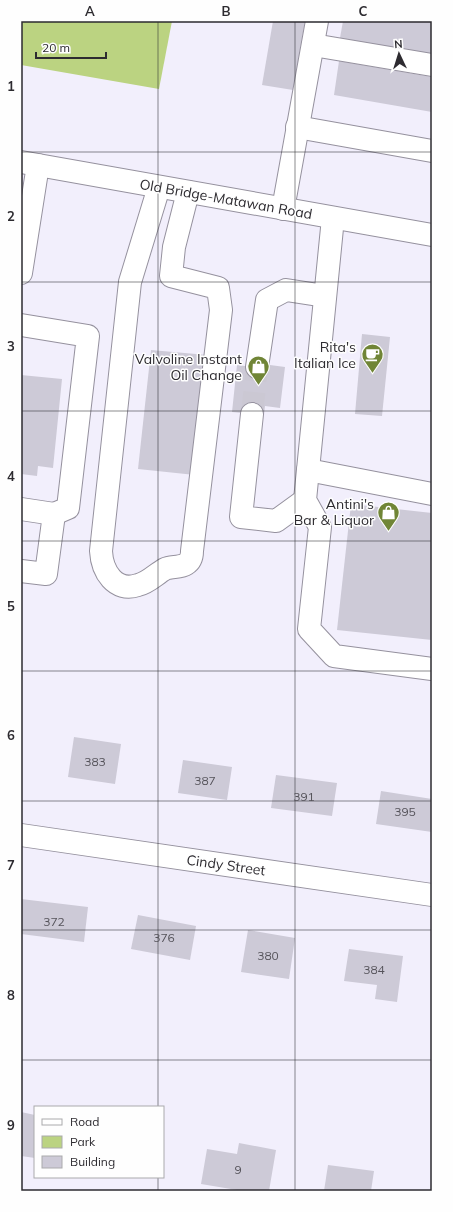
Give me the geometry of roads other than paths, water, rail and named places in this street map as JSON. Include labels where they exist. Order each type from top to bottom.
[{"type":"main road","points":[[283,209],[317,21]]},
{"type":"main road","points":[[312,45],[432,65]]},
{"type":"main road","points":[[298,127],[432,151]]},
{"type":"main road","points":[[21,273],[30,163]]},
{"type":"main road","name":"Old Bridge-Matawan Road","points":[[30,163],[432,235]]},
{"type":"main road","points":[[159,187],[130,282],[101,551],[104,570],[119,584],[128,586],[139,585],[167,568],[187,564],[191,559],[221,310],[218,288],[171,276],[174,247],[188,192]]},
{"type":"main road","points":[[333,218],[305,500],[320,527],[308,629],[334,656],[432,670]]},
{"type":"main road","points":[[257,367],[267,300],[286,290],[325,296]]},
{"type":"main road","points":[[21,326],[88,336],[68,508],[54,514],[21,509]]},
{"type":"main road","points":[[252,414],[241,516],[276,521],[305,500]]},
{"type":"main road","points":[[308,470],[432,494]]},
{"type":"main road","points":[[21,571],[46,574],[54,514]]},
{"type":"main road","name":"Cindy Street","points":[[21,835],[432,895]]},
{"type":"tunnel","points":[[252,414],[257,367]]},
{"type":"place","name":"Rita's Italian Ice","points":[[372,374]]},
{"type":"place","name":"Valvoline Instant Oil Change","points":[[258,386]]},
{"type":"place","name":"Antini's Bar & Liquor","points":[[389,532]]}]
